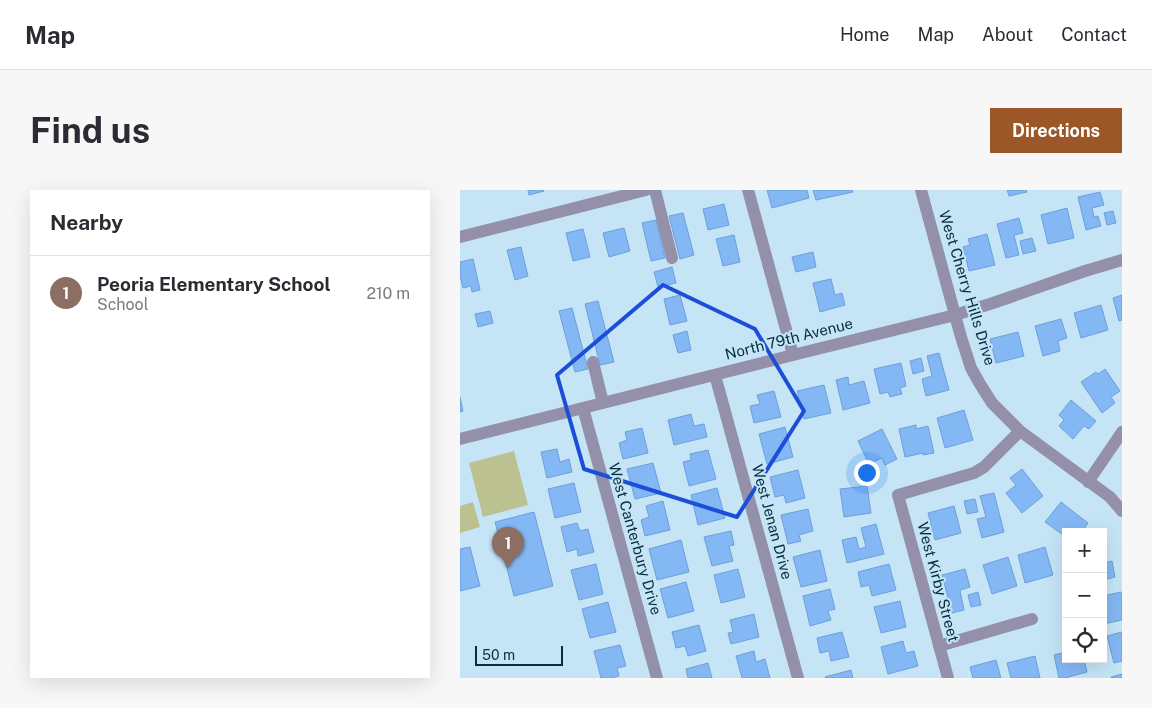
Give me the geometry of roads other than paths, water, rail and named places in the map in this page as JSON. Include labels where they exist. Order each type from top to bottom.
[{"type":"street","points":[[460,237],[646,190]]},
{"type":"street","points":[[655,190],[672,258]]},
{"type":"street","points":[[748,190],[793,355]]},
{"type":"street","name":"West Cherry Hills Drive","points":[[921,190],[971,368],[980,384],[992,402],[1020,431],[1110,497],[1122,510]]},
{"type":"street","name":"North 79th Avenue","points":[[460,439],[955,315],[1122,260]]},
{"type":"street","points":[[593,362],[603,403]]},
{"type":"street","name":"West Jenan Drive","points":[[715,375],[798,678]]},
{"type":"street","name":"West Canterbury Drive","points":[[583,408],[657,678]]},
{"type":"street","name":"West Kirby Street","points":[[948,678],[898,495],[974,473],[984,467],[1020,431]]},
{"type":"street","points":[[1088,482],[1122,432]]},
{"type":"street","points":[[939,646],[1032,620]]},
{"type":"place","name":"Peoria Elementary School","points":[[508,568]]}]
